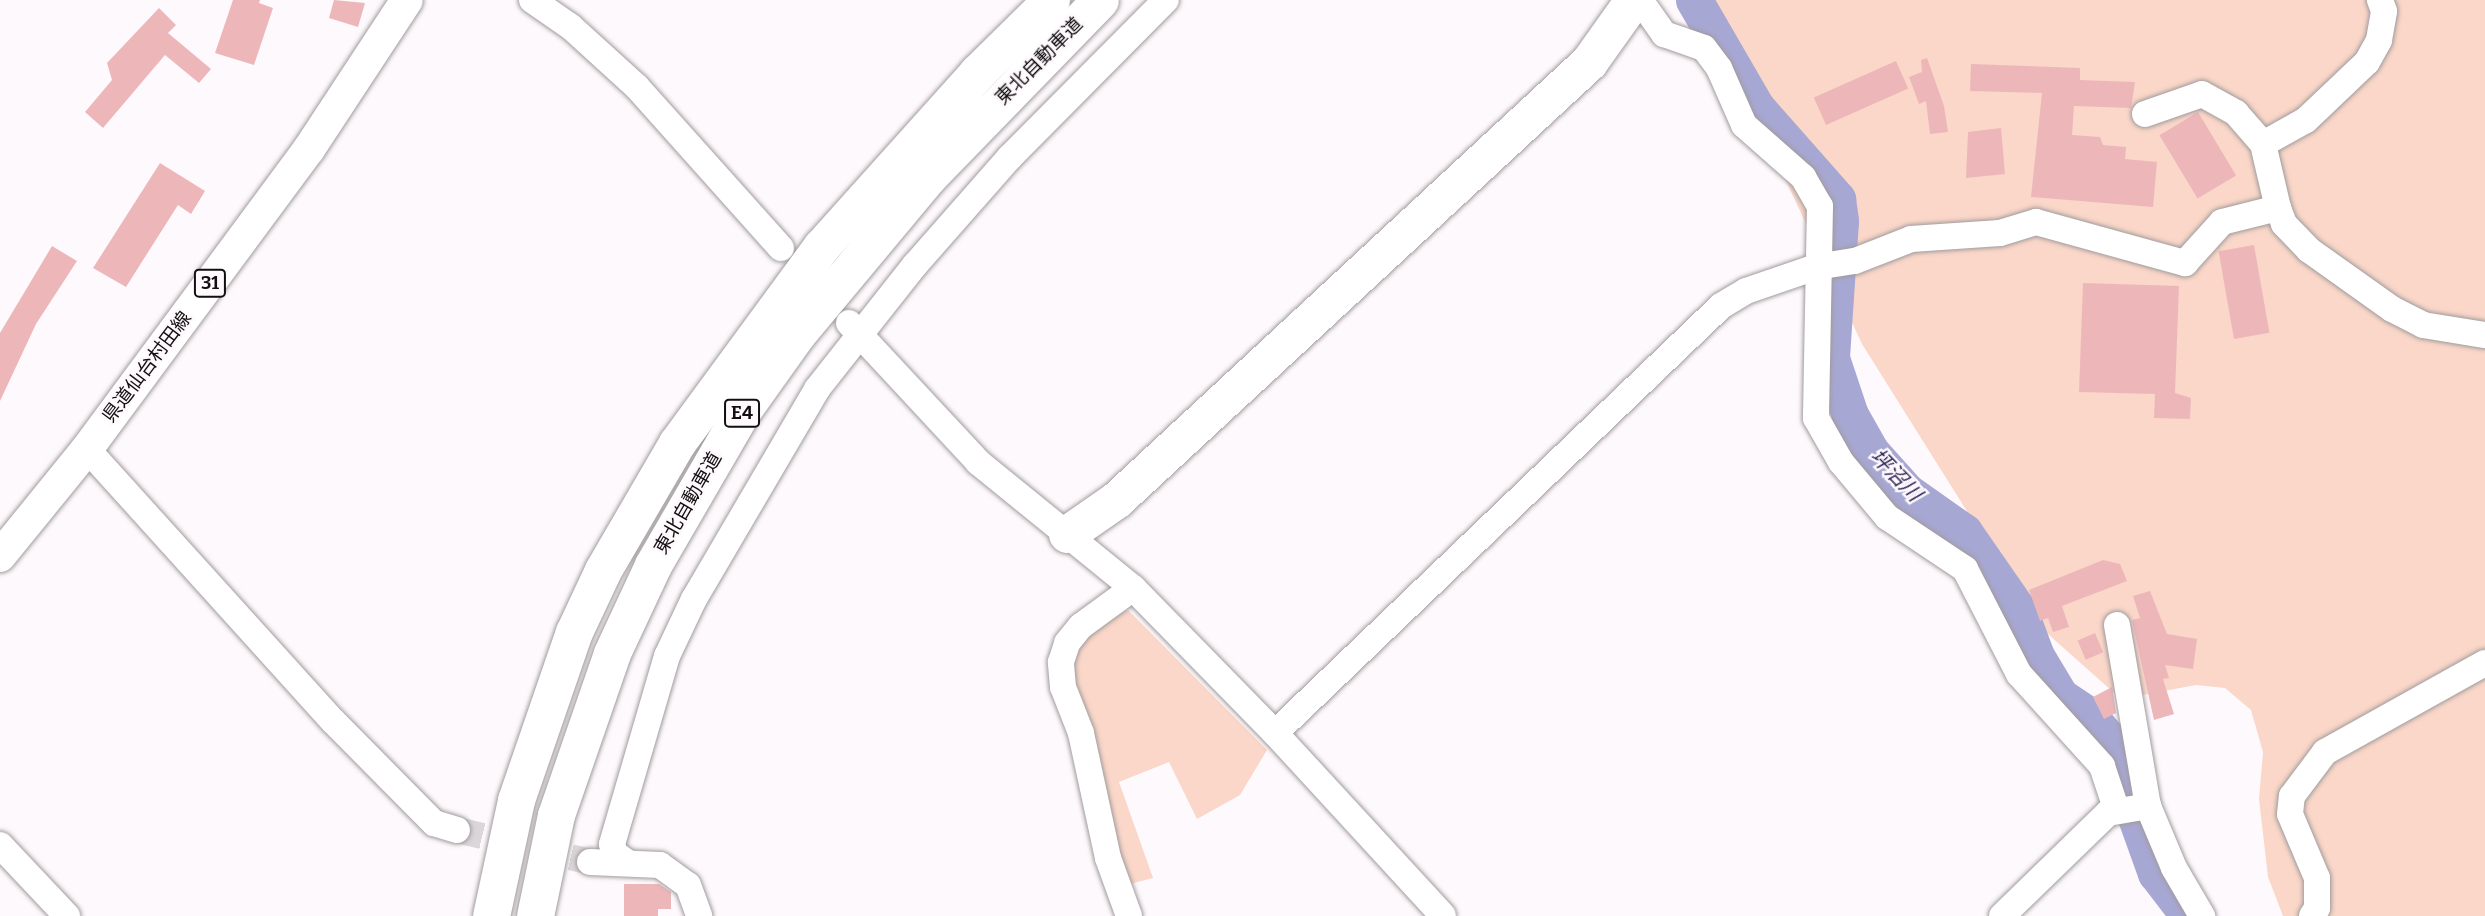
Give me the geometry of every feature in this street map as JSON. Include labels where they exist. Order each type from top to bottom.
[{"type":"highway","name":"東北自動車道","points":[[491,916],[516,800],[574,632],[615,549],[677,443],[821,247],[977,73],[1051,0]]},
{"type":"highway","name":"東北自動車道","points":[[535,916],[556,815],[612,653],[653,565],[743,410],[798,333],[918,188],[1100,0]]},
{"type":"highway","points":[[1067,534],[1113,477],[1579,57],[1631,1]]},
{"type":"main road","name":"県道仙台村田線","points":[[0,556],[86,449],[309,149],[407,0]]},
{"type":"street","points":[[532,0],[571,27],[637,87],[781,248]]},
{"type":"street","points":[[628,863],[615,854],[612,844],[667,656],[694,599],[853,327],[1010,157],[1166,0]]},
{"type":"street","points":[[2263,144],[2306,120],[2367,62],[2379,40],[2384,11],[2380,0]]},
{"type":"street","points":[[1631,1],[1664,34],[1704,48],[1718,68],[1744,125],[1803,177],[1820,206],[1829,265],[1816,418],[1841,462],[1887,517],[1965,569],[2019,674],[2102,766],[2174,868],[2202,916]]},
{"type":"street","points":[[2145,114],[2202,94],[2236,113],[2263,144],[2278,208],[2294,237],[2369,295],[2423,325],[2485,335]]},
{"type":"street","points":[[1275,733],[1721,306],[1746,291],[1912,239],[2000,233],[2036,222],[2185,263],[2222,222],[2278,208]]},
{"type":"street","points":[[853,327],[978,462],[1133,588],[1275,733],[1443,916]]},
{"type":"street","points":[[86,449],[333,721],[434,823],[457,830]]},
{"type":"street","points":[[1129,916],[1108,858],[1081,733],[1063,687],[1061,662],[1067,643],[1081,626],[1133,588]]},
{"type":"street","points":[[2117,625],[2133,808]]},
{"type":"street","points":[[2312,916],[2318,908],[2317,878],[2290,814],[2292,796],[2325,752],[2485,663]]},
{"type":"street","points":[[2002,916],[2108,813],[2133,808]]},
{"type":"street","points":[[0,845],[67,916]]},
{"type":"street","points":[[590,862],[660,865],[676,873],[688,885],[699,916]]},
{"type":"shaded area","points":[[1702,0],[2485,0],[2485,916],[2283,916],[2268,877],[2259,799],[2263,752],[2251,710],[2225,688],[2196,685],[2121,699],[2039,626],[1862,344]]},
{"type":"shaded area","points":[[1128,610],[1267,750],[1240,795],[1197,819],[1169,762],[1119,782],[1153,878],[1126,885],[1072,675],[1074,652],[1102,622]]},
{"type":"building","points":[[233,0],[260,0],[259,3],[273,8],[254,65],[215,53]]},
{"type":"building","points":[[334,0],[365,3],[358,27],[329,18]]},
{"type":"building","points":[[159,8],[176,25],[168,33],[211,69],[199,83],[165,55],[103,128],[85,112],[112,80],[107,63]]},
{"type":"building","points":[[1927,58],[1944,106],[1948,132],[1930,134],[1926,101],[1919,104],[1909,77],[1922,72],[1921,60]]},
{"type":"building","points":[[1896,61],[1908,88],[1826,125],[1814,98]]},
{"type":"building","points":[[1971,64],[2080,68],[2080,80],[2135,82],[2131,108],[2074,106],[2072,135],[2100,137],[2103,145],[2126,147],[2125,159],[2157,162],[2153,207],[2031,197],[2042,93],[1970,91]]},
{"type":"building","points":[[2198,112],[2236,175],[2198,199],[2159,135]]},
{"type":"building","points":[[2001,128],[2005,174],[1966,178],[1968,132]]},
{"type":"building","points":[[160,163],[205,191],[191,214],[178,205],[126,287],[93,268]]},
{"type":"building","points":[[2254,245],[2269,333],[2234,339],[2219,251]]},
{"type":"building","points":[[52,246],[77,261],[36,324],[0,401],[0,333]]},
{"type":"building","points":[[2083,283],[2179,286],[2175,393],[2191,398],[2190,419],[2154,418],[2155,394],[2079,392]]},
{"type":"building","points":[[2103,560],[2120,564],[2127,581],[2062,606],[2069,627],[2053,632],[2048,618],[2040,621],[2029,590]]},
{"type":"building","points":[[2150,591],[2167,634],[2197,639],[2193,669],[2165,665],[2169,678],[2163,679],[2174,714],[2154,720],[2132,620],[2140,618],[2133,596]]},
{"type":"building","points":[[2095,633],[2103,652],[2086,660],[2078,640]]},
{"type":"building","points":[[2112,687],[2116,713],[2104,719],[2093,697]]},
{"type":"building","points":[[624,884],[659,884],[671,892],[671,909],[658,909],[658,916],[624,916]]},
{"type":"waterway","name":"坪沼川","points":[[1694,0],[1756,107],[1837,199],[1840,221],[1831,358],[1850,415],[1871,452],[1907,492],[1964,532],[2020,613],[2036,656],[2060,696],[2087,714],[2107,737],[2156,873],[2189,916]]},
{"type":"tunnel","points":[[457,830],[590,862]]}]
